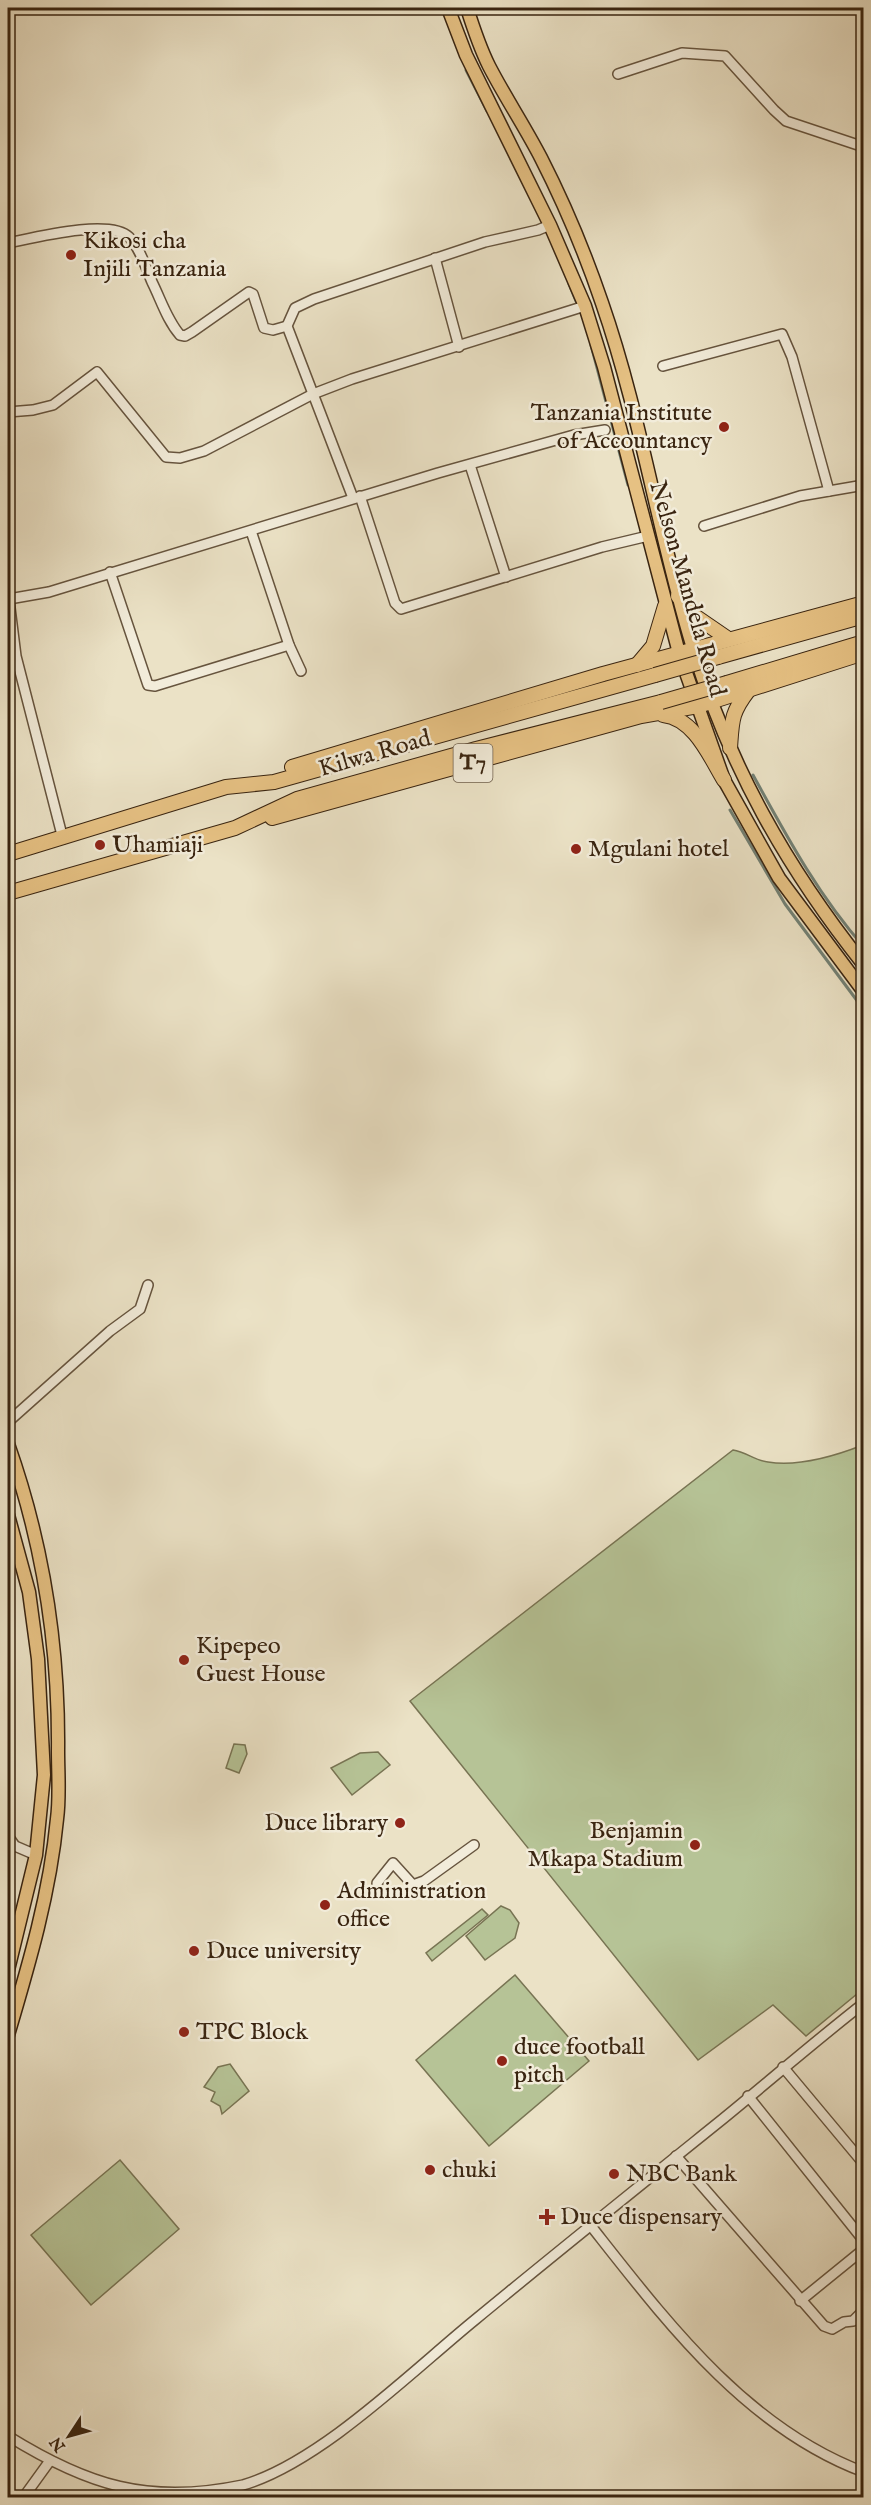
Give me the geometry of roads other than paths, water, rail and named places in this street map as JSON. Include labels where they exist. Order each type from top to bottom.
[{"type":"highway","points":[[678,596],[692,614],[727,638]]},
{"type":"highway","name":"T7","points":[[226,787],[727,638],[864,603]]},
{"type":"highway","points":[[637,665],[653,646],[665,606]]},
{"type":"highway","name":"Kilwa Road","points":[[8,854],[226,787],[274,782],[864,616]]},
{"type":"highway","name":"Kilwa Road","points":[[8,892],[235,828],[297,799],[476,749],[661,702],[864,642]]},
{"type":"highway","name":"T7","points":[[235,828],[650,714],[698,706],[864,653]]},
{"type":"highway","points":[[730,748],[731,718],[748,691]]},
{"type":"highway","points":[[650,714],[680,719],[700,742],[724,780]]},
{"type":"main road","name":"Nelson Mandela Road","points":[[448,8],[470,64],[550,225],[585,306],[665,606],[679,653],[724,780],[779,878],[864,992]]},
{"type":"main road","name":"Nelson Mandela Road","points":[[466,8],[488,65],[540,157],[584,250],[625,375],[678,596],[693,648],[730,748],[781,850],[808,893],[864,965]]},
{"type":"main road","points":[[8,1444],[35,1537],[49,1603],[58,1690],[58,1816],[54,1845],[33,1955],[8,2035]]},
{"type":"main road","points":[[8,1515],[29,1592],[38,1659],[44,1775],[36,1855],[8,1970]]},
{"type":"street","points":[[618,74],[682,53],[725,56],[774,111],[786,121],[864,147]]},
{"type":"street","points":[[550,225],[538,230],[485,242],[303,303],[290,314],[287,326],[357,497],[395,603],[401,609],[506,576],[648,536]]},
{"type":"street","points":[[8,243],[76,231],[106,229],[122,231],[135,244],[169,319],[180,335],[185,336],[192,332],[233,300],[249,292],[253,294],[264,328],[273,330],[287,326]]},
{"type":"street","points":[[435,258],[459,347]]},
{"type":"street","points":[[8,412],[33,411],[53,405],[96,372],[166,457],[180,458],[204,451],[228,436],[253,427],[313,394],[391,366],[459,347],[585,306]]},
{"type":"street","points":[[663,366],[782,334],[792,357],[829,491]]},
{"type":"street","points":[[63,838],[16,656],[8,596],[29,597],[357,497],[574,435],[605,430]]},
{"type":"street","points":[[470,465],[506,576]]},
{"type":"street","points":[[704,526],[800,496],[864,485]]},
{"type":"street","points":[[251,531],[289,645],[302,671]]},
{"type":"street","points":[[110,572],[148,686],[155,686],[289,645]]},
{"type":"street","points":[[8,1422],[110,1331],[140,1309],[148,1285]]},
{"type":"street","points":[[8,1836],[15,1846],[19,1845],[36,1855]]},
{"type":"street","points":[[8,1854],[19,1845]]},
{"type":"street","points":[[377,1883],[393,1863],[413,1885],[424,1881],[474,1845]]},
{"type":"street","points":[[8,2436],[72,2474],[109,2488],[150,2494],[209,2492],[257,2480],[290,2465],[341,2429],[863,2003]]},
{"type":"street","points":[[783,2067],[864,2164]]},
{"type":"street","points":[[748,2096],[864,2241]]},
{"type":"street","points":[[676,2156],[800,2301],[828,2329],[854,2321],[864,2310]]},
{"type":"street","points":[[591,2226],[666,2322],[754,2407],[831,2460],[864,2472]]},
{"type":"street","points":[[800,2301],[864,2249]]},
{"type":"street","points":[[23,2498],[49,2462]]},
{"type":"street","points":[[8,2496],[15,2498]]},
{"type":"waterway","points":[[466,70],[487,111]]},
{"type":"waterway","points":[[569,284],[578,306]]},
{"type":"waterway","points":[[591,345],[628,485]]},
{"type":"waterway","points":[[753,775],[817,886],[864,947]]},
{"type":"waterway","points":[[730,810],[785,904],[864,1010]]},
{"type":"place","name":"Kikosi cha Injili Tanzania","points":[[71,255]]},
{"type":"place","name":"Tanzania Institute of Accountancy","points":[[724,427]]},
{"type":"place","name":"Uhamiaji","points":[[100,845]]},
{"type":"place","name":"Mgulani hotel","points":[[576,849]]},
{"type":"place","name":"Kipepeo Guest House","points":[[184,1660]]},
{"type":"place","name":"Duce library","points":[[400,1823]]},
{"type":"place","name":"Benjamin Mkapa Stadium","points":[[695,1845]]},
{"type":"place","name":"Administration office","points":[[325,1905]]},
{"type":"place","name":"Duce university","points":[[194,1951]]},
{"type":"place","name":"TPC Block","points":[[184,2032]]},
{"type":"place","name":"duce football pitch","points":[[502,2061]]},
{"type":"place","name":"chuki","points":[[430,2170]]},
{"type":"place","name":"NBC Bank","points":[[614,2174]]},
{"type":"place","name":"Duce dispensary","points":[[547,2217]]}]
